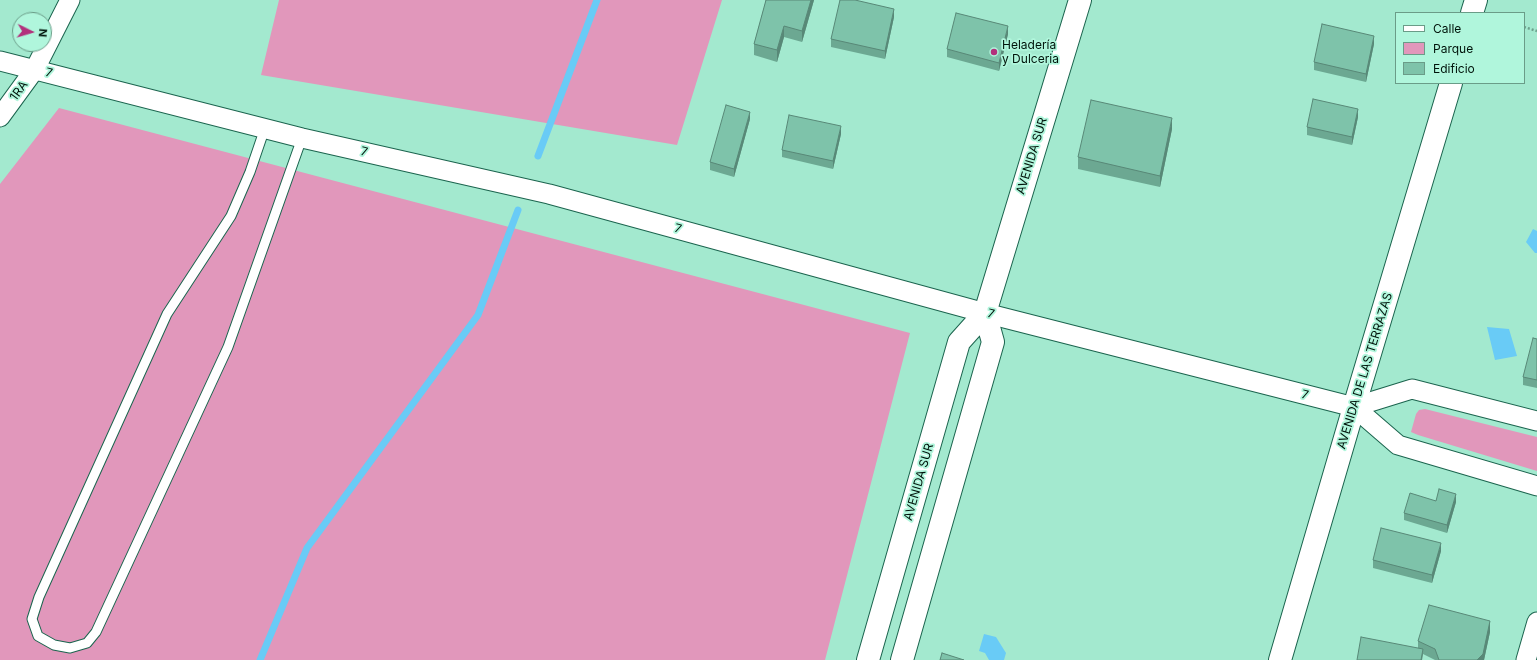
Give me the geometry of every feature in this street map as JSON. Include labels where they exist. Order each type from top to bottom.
[{"type":"street","name":"1RA","points":[[0,117],[35,70],[70,0]]},
{"type":"street","points":[[1472,12],[1476,0]]},
{"type":"street","name":"AVENIDA SUR","points":[[868,660],[960,342],[985,313],[1075,1]]},
{"type":"street","name":"7","points":[[0,61],[302,138],[550,194],[985,313],[1354,407],[1398,445],[1537,486]]},
{"type":"street","name":"AVENIDA DE LAS TERRAZAS","points":[[1280,660],[1451,84]]},
{"type":"street","points":[[902,660],[993,342],[985,313]]},
{"type":"street","points":[[1354,407],[1412,389],[1537,421]]},
{"type":"street","points":[[1526,660],[1537,622]]},
{"type":"lane","points":[[265,128],[250,172],[231,216],[167,314],[39,597],[32,619],[38,636],[54,645],[70,648],[87,643],[96,632],[228,347],[302,138]]},
{"type":"path","points":[[1525,27],[1537,31]]},
{"type":"green space","points":[[279,0],[722,0],[677,145],[261,75]]},
{"type":"green space","points":[[59,108],[910,333],[825,660],[0,660],[0,184]]},
{"type":"green space","points":[[1425,409],[1537,437],[1537,471],[1411,432],[1416,414],[1419,410]]},
{"type":"water","points":[[1533,229],[1537,231],[1537,253],[1535,253],[1526,242]]},
{"type":"water","points":[[1487,327],[1509,329],[1517,356],[1495,360]]},
{"type":"water","points":[[984,634],[996,637],[1006,653],[1004,660],[989,660],[985,653],[979,651]]},
{"type":"building","points":[[766,0],[811,0],[802,31],[784,26],[777,50],[754,44]]},
{"type":"building","points":[[840,0],[855,0],[894,9],[885,51],[831,39]]},
{"type":"building","points":[[956,13],[1008,26],[999,63],[947,49]]},
{"type":"building","points":[[1322,24],[1374,36],[1366,74],[1314,62]]},
{"type":"building","points":[[1313,99],[1358,109],[1352,137],[1307,127]]},
{"type":"building","points":[[1091,100],[1172,118],[1160,176],[1078,157]]},
{"type":"building","points":[[726,105],[750,112],[734,169],[710,162]]},
{"type":"building","points":[[789,115],[841,126],[833,161],[782,150]]},
{"type":"building","points":[[1533,338],[1537,339],[1537,380],[1523,377]]},
{"type":"building","points":[[1439,489],[1456,494],[1447,525],[1404,513],[1410,493],[1436,501]]},
{"type":"building","points":[[1381,528],[1441,543],[1432,575],[1373,560]]},
{"type":"building","points":[[1429,605],[1490,621],[1483,654],[1477,660],[1439,660],[1435,649],[1418,641]]},
{"type":"building","points":[[1361,637],[1423,649],[1421,660],[1357,660]]},
{"type":"building","points":[[942,653],[964,660],[940,660]]},
{"type":"waterway","points":[[538,156],[597,0]]},
{"type":"waterway","points":[[260,660],[307,548],[478,315],[518,210]]},
{"type":"place","name":"Heladería y Dulceria","points":[[994,52]]}]
